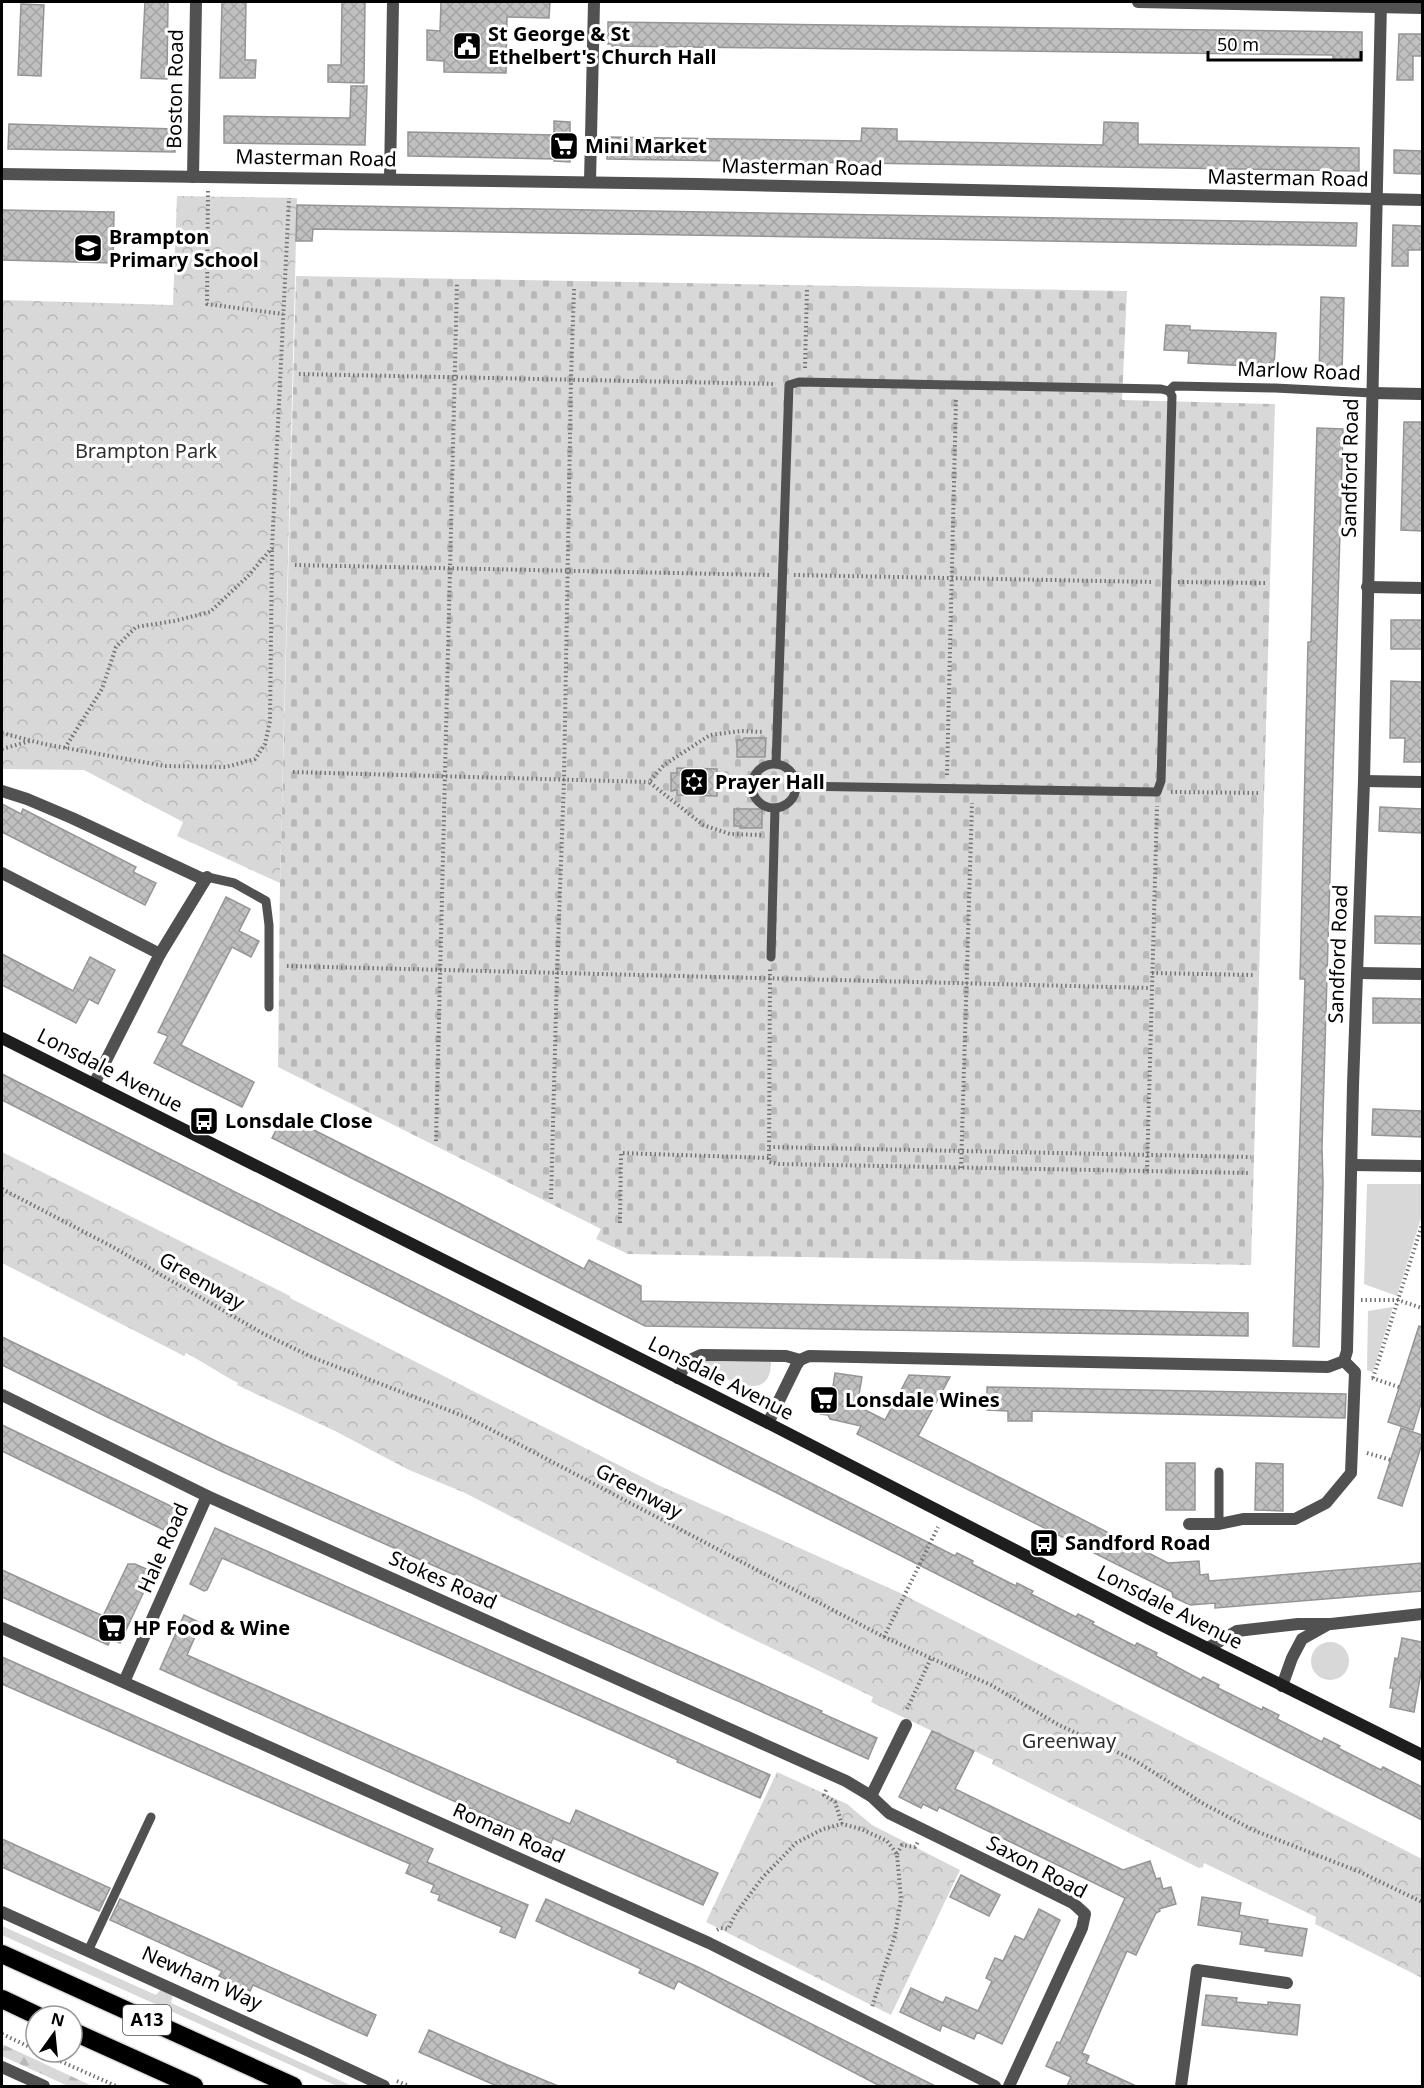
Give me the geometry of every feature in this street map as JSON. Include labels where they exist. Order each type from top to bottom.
[{"type":"highway","name":"A13","points":[[2,1954],[292,2086]]},
{"type":"highway","points":[[2,1999],[24,2009]]},
{"type":"highway","name":"A13","points":[[84,2036],[194,2086]]},
{"type":"street","name":"Boston Road","points":[[193,177],[196,2]]},
{"type":"street","points":[[390,178],[393,2]]},
{"type":"street","points":[[590,182],[594,2]]},
{"type":"street","points":[[1138,2],[1381,4],[1422,8]]},
{"type":"street","name":"Sandford Road","points":[[1344,1361],[1347,1351],[1364,781],[1381,4]]},
{"type":"street","name":"Masterman Road","points":[[2,174],[390,178],[1422,200]]},
{"type":"street","name":"Marlow Road","points":[[1372,393],[1422,394]]},
{"type":"street","points":[[1367,586],[1422,588]]},
{"type":"street","points":[[1364,781],[1422,782]]},
{"type":"street","points":[[2,791],[72,818],[206,879],[160,954],[94,1084]]},
{"type":"street","points":[[2,873],[160,954]]},
{"type":"street","points":[[1358,973],[1422,974]]},
{"type":"street","name":"Lonsdale Avenue","points":[[2,1038],[678,1377],[945,1515],[1422,1755]]},
{"type":"street","points":[[1352,1165],[1422,1166]]},
{"type":"street","points":[[678,1377],[688,1361],[701,1355],[786,1356],[800,1360]]},
{"type":"street","points":[[768,1423],[800,1360],[809,1356],[1328,1367],[1344,1361],[1355,1372],[1351,1473],[1326,1503],[1295,1519],[1243,1519],[1219,1524],[1189,1524]]},
{"type":"street","name":"Stokes Road","points":[[2,1395],[207,1496],[833,1775],[871,1796]]},
{"type":"street","name":"Hale Road","points":[[124,1682],[207,1496]]},
{"type":"street","points":[[1208,1648],[1237,1631],[1422,1614]]},
{"type":"street","points":[[1282,1686],[1302,1639],[1331,1623]]},
{"type":"street","name":"Roman Road","points":[[2,1628],[709,1943],[995,2086]]},
{"type":"street","points":[[871,1796],[905,1720]]},
{"type":"street","name":"Saxon Road","points":[[871,1796],[888,1813],[1072,1903],[1085,1914],[1082,1928],[1009,2086]]},
{"type":"street","name":"Newham Way","points":[[2,1912],[384,2086]]},
{"type":"street","points":[[1181,2086],[1197,1970],[1287,1983]]},
{"type":"street","points":[[2,2067],[44,2086]]},
{"type":"lane","name":"Marlow Road","points":[[789,385],[805,382],[1372,393]]},
{"type":"lane","points":[[776,764],[789,385]]},
{"type":"lane","points":[[796,786],[1157,792],[1161,781],[1171,389]]},
{"type":"lane","points":[[776,764],[793,774],[796,786],[791,800],[786,805],[775,808],[764,806],[758,801],[752,788],[756,773],[762,768],[776,764]]},
{"type":"lane","points":[[771,957],[775,808]]},
{"type":"lane","points":[[206,879],[234,883],[266,901],[269,925],[268,1007]]},
{"type":"lane","points":[[1219,1472],[1219,1524]]},
{"type":"lane","points":[[88,1951],[151,1817]]},
{"type":"path","points":[[208,177],[207,304],[283,314]]},
{"type":"path","points":[[2,733],[65,748],[165,766],[226,767],[255,759],[265,744],[270,721],[272,548],[289,198]]},
{"type":"path","points":[[436,1141],[457,283]]},
{"type":"path","points":[[805,382],[807,288]]},
{"type":"path","points":[[551,1199],[556,974],[564,779],[574,289]]},
{"type":"path","points":[[299,374],[789,385]]},
{"type":"path","points":[[946,789],[956,386]]},
{"type":"path","points":[[65,748],[102,689],[116,648],[136,627],[210,612],[248,576],[272,548]]},
{"type":"path","points":[[650,782],[664,765],[710,735],[741,731],[777,733]]},
{"type":"path","points":[[2,748],[31,741]]},
{"type":"path","points":[[293,772],[650,782],[703,825],[730,834],[774,835]]},
{"type":"path","points":[[960,1168],[973,789]]},
{"type":"path","points":[[1147,1171],[1157,792],[1260,793]]},
{"type":"path","points":[[771,957],[768,1162],[1250,1173]]},
{"type":"path","points":[[287,966],[1151,988]]},
{"type":"path","points":[[1152,973],[1253,975]]},
{"type":"path","points":[[769,1147],[1251,1157]]},
{"type":"path","points":[[620,1222],[621,1154],[769,1158]]},
{"type":"path","name":"Greenway","points":[[2,1189],[111,1246],[264,1334],[314,1358],[471,1419],[884,1637],[991,1685],[1059,1725],[1134,1760],[1204,1804],[1253,1830],[1360,1872],[1422,1902]]},
{"type":"path","points":[[1373,1378],[1422,1226]]},
{"type":"path","points":[[1348,1299],[1398,1300],[1422,1308]]},
{"type":"path","points":[[1355,1372],[1400,1387]]},
{"type":"path","points":[[1352,1449],[1390,1460]]},
{"type":"path","points":[[884,1637],[945,1515]]},
{"type":"path","points":[[905,1720],[931,1658]]},
{"type":"path","points":[[826,1789],[824,1795],[835,1802],[842,1824]]},
{"type":"path","points":[[715,1931],[721,1928],[728,1929],[736,1913],[763,1877],[796,1843],[823,1829],[842,1824],[887,1841],[897,1854],[901,1899],[895,1935],[871,2009]]},
{"type":"path","points":[[897,1854],[902,1845],[915,1847],[917,1843]]},
{"type":"path","points":[[2,2034],[24,2044]]},
{"type":"path","points":[[67,2064],[116,2086]]},
{"type":"green space","name":"Brampton Park","points":[[177,196],[297,198],[280,883],[177,836],[183,822],[84,770],[2,769],[2,300],[173,305]]},
{"type":"green space","points":[[296,276],[1127,291],[1122,400],[1275,404],[1251,1265],[628,1254],[596,1239],[601,1229],[278,1067],[280,883]]},
{"type":"green space","name":"Greenway","points":[[2,1152],[290,1296],[658,1485],[898,1592],[1422,1859],[1422,1978],[1315,1924],[1316,1917],[1204,1863],[1203,1867],[1199,1868],[992,1764],[993,1760],[871,1702],[873,1697],[738,1632],[463,1492],[409,1470],[335,1431],[237,1385],[238,1383],[186,1353],[184,1356],[2,1263]]},
{"type":"green space","points":[[1367,1184],[1422,1184],[1422,1215],[1397,1296],[1364,1284]]},
{"type":"green space","points":[[1393,1307],[1373,1372],[1367,1370],[1368,1311]]},
{"type":"green space","points":[[701,1362],[771,1362],[769,1376],[762,1384],[753,1386],[730,1380],[698,1364]]},
{"type":"green space","points":[[1330,1642],[1344,1647],[1349,1661],[1344,1675],[1330,1680],[1316,1675],[1311,1661],[1316,1647]]},
{"type":"green space","points":[[777,1772],[847,1804],[872,1825],[960,1870],[891,2015],[706,1922]]},
{"type":"green space","points":[[2,1926],[156,1995],[161,1989],[173,1994],[171,2003],[352,2086],[337,2086],[2,1935]]},
{"type":"green space","points":[[2,2044],[24,2054],[24,2064],[45,2064],[95,2086],[68,2086],[2,2056]]},
{"type":"building","points":[[145,2],[168,2],[167,79],[141,78]]},
{"type":"building","points":[[222,2],[246,2],[245,60],[256,60],[255,78],[220,78]]},
{"type":"building","points":[[342,2],[365,2],[364,83],[328,82],[328,65],[341,65]]},
{"type":"building","name":"St George & St Ethelbert's Church Hall","points":[[441,2],[550,2],[549,18],[507,17],[506,73],[444,72],[444,61],[427,60],[427,30],[440,31]]},
{"type":"building","points":[[21,4],[44,5],[41,76],[18,75]]},
{"type":"building","points":[[608,22],[1362,32],[1362,60],[1333,60],[1333,55],[612,46],[608,44]]},
{"type":"building","points":[[1399,34],[1422,34],[1422,56],[1413,56],[1413,80],[1397,80]]},
{"type":"building","points":[[351,86],[367,86],[365,145],[224,143],[224,116],[350,118]]},
{"type":"building","points":[[554,121],[570,122],[570,162],[554,161],[554,159],[408,156],[408,132],[554,135]]},
{"type":"building","points":[[1104,122],[1138,123],[1138,144],[1359,148],[1359,171],[607,159],[608,137],[861,141],[862,128],[897,129],[897,141],[1103,145]]},
{"type":"building","points":[[9,124],[175,129],[175,152],[8,149]]},
{"type":"building","points":[[1394,150],[1422,151],[1422,174],[1394,173]]},
{"type":"building","points":[[297,205],[1357,223],[1356,246],[313,229],[312,241],[296,241]]},
{"type":"building","points":[[2,210],[114,212],[113,263],[2,260]]},
{"type":"building","points":[[1393,225],[1422,226],[1422,250],[1408,250],[1408,266],[1392,266]]},
{"type":"building","points":[[1321,297],[1344,298],[1342,373],[1319,373]]},
{"type":"building","points":[[1166,325],[1190,326],[1190,330],[1276,333],[1274,367],[1188,363],[1189,351],[1164,350]]},
{"type":"building","points":[[1404,422],[1422,422],[1422,531],[1401,530]]},
{"type":"building","points":[[1317,428],[1343,429],[1322,1148],[1319,1347],[1293,1346],[1305,979],[1300,979],[1308,642],[1311,642]]},
{"type":"building","points":[[1391,620],[1422,620],[1422,649],[1391,649]]},
{"type":"building","points":[[1391,681],[1422,682],[1422,762],[1404,762],[1405,738],[1390,738]]},
{"type":"building","points":[[766,738],[765,757],[737,757],[737,740]]},
{"type":"building","name":"Prayer Hall","points":[[677,768],[717,769],[717,796],[677,795],[677,790],[671,791],[671,773],[677,773]]},
{"type":"building","points":[[2,804],[21,814],[23,809],[136,867],[133,872],[156,883],[145,905],[2,832]]},
{"type":"building","points":[[1380,807],[1422,809],[1422,833],[1379,831]]},
{"type":"building","points":[[734,809],[762,809],[762,828],[734,826]]},
{"type":"building","points":[[226,897],[250,909],[239,931],[259,941],[251,957],[232,947],[181,1045],[254,1082],[242,1107],[154,1063],[168,1036],[158,1032]]},
{"type":"building","points":[[1375,916],[1422,917],[1422,944],[1375,943]]},
{"type":"building","points":[[2,954],[73,991],[90,957],[115,970],[98,1004],[89,999],[76,1023],[2,985]]},
{"type":"building","points":[[1373,998],[1422,999],[1422,1023],[1373,1023]]},
{"type":"building","points":[[2,1074],[955,1556],[957,1553],[973,1561],[972,1564],[1016,1586],[1017,1583],[1033,1591],[1031,1594],[1076,1617],[1078,1614],[1094,1622],[1092,1624],[1135,1646],[1137,1643],[1157,1653],[1156,1656],[1201,1680],[1203,1677],[1219,1685],[1218,1688],[1262,1710],[1263,1707],[1279,1715],[1277,1719],[1322,1742],[1324,1738],[1340,1746],[1338,1748],[1381,1770],[1383,1767],[1422,1787],[1422,1820],[2,1100]]},
{"type":"building","points":[[1373,1109],[1422,1111],[1422,1137],[1372,1135]]},
{"type":"building","points":[[284,1115],[584,1269],[589,1260],[641,1286],[641,1301],[1248,1313],[1248,1336],[645,1326],[272,1138]]},
{"type":"building","points":[[1419,1326],[1422,1327],[1422,1400],[1413,1430],[1388,1422]]},
{"type":"building","points":[[2,1337],[222,1444],[822,1711],[821,1713],[877,1738],[868,1759],[221,1471],[107,1417],[2,1365]]},
{"type":"building","points":[[835,1373],[862,1377],[857,1406],[885,1420],[909,1375],[950,1377],[918,1436],[1168,1563],[1199,1561],[1200,1575],[1208,1574],[1209,1581],[1422,1563],[1422,1591],[1215,1608],[1215,1603],[1190,1605],[1173,1597],[1172,1592],[857,1434],[861,1426],[830,1419],[828,1415],[820,1414],[814,1407],[817,1390],[832,1393]]},
{"type":"building","points":[[987,1387],[1346,1394],[1345,1418],[1032,1411],[1032,1421],[1008,1421],[1008,1411],[987,1410]]},
{"type":"building","points":[[2,1425],[175,1508],[174,1510],[180,1513],[170,1533],[2,1451]]},
{"type":"building","points":[[1401,1428],[1422,1435],[1422,1444],[1402,1506],[1378,1498]]},
{"type":"building","points":[[1166,1463],[1195,1463],[1195,1510],[1166,1510]]},
{"type":"building","points":[[1256,1463],[1283,1464],[1283,1511],[1255,1510]]},
{"type":"building","points":[[215,1528],[770,1775],[760,1798],[222,1558],[207,1590],[204,1591],[190,1584]]},
{"type":"building","points":[[128,1564],[135,1564],[153,1572],[120,1643],[111,1639],[108,1645],[2,1597],[2,1570],[103,1616]]},
{"type":"building","points":[[184,1615],[201,1623],[187,1655],[570,1824],[576,1810],[718,1873],[703,1905],[553,1838],[551,1843],[465,1806],[160,1669]]},
{"type":"building","points":[[1402,1638],[1422,1642],[1422,1667],[1414,1712],[1390,1707],[1393,1688],[1390,1688],[1395,1658],[1398,1659]]},
{"type":"building","points":[[2,1657],[433,1849],[427,1862],[528,1905],[515,1938],[500,1932],[502,1927],[438,1900],[440,1895],[431,1892],[434,1885],[406,1873],[410,1864],[2,1684]]},
{"type":"building","points":[[932,1731],[974,1751],[955,1789],[1123,1870],[1150,1861],[1156,1879],[1160,1878],[1163,1889],[1171,1887],[1176,1904],[1159,1909],[1136,1955],[1127,1951],[1082,2053],[1089,2056],[1086,2063],[1136,2086],[1067,2086],[1071,2077],[1046,2066],[1057,2042],[1060,2043],[1125,1898],[939,1807],[937,1811],[923,1804],[921,1808],[899,1797]]},
{"type":"building","points":[[2,1839],[110,1888],[99,1911],[2,1867]]},
{"type":"building","points":[[961,1875],[1000,1895],[989,1916],[950,1897]]},
{"type":"building","points":[[1202,1897],[1241,1903],[1239,1915],[1268,1920],[1267,1923],[1307,1929],[1302,1956],[1265,1951],[1266,1948],[1240,1944],[1242,1932],[1198,1925]]},
{"type":"building","points":[[120,1899],[376,2015],[367,2036],[253,1985],[250,1991],[219,1976],[222,1971],[110,1920]]},
{"type":"building","points":[[546,1899],[698,1967],[935,2086],[880,2086],[678,1981],[674,1989],[639,1973],[641,1969],[536,1921]]},
{"type":"building","points":[[1039,1909],[1060,1920],[1002,2044],[977,2032],[974,2039],[942,2025],[940,2031],[900,2012],[911,1988],[943,2003],[946,1997],[978,2011],[992,1981],[986,1978],[995,1958],[1003,1961],[1015,1936],[1024,1940]]},
{"type":"building","points":[[1206,1995],[1237,1998],[1236,2002],[1300,2005],[1297,2035],[1202,2025]]},
{"type":"building","points":[[429,2030],[558,2086],[497,2086],[419,2052]]},
{"type":"place","name":"St George & St Ethelbert's Church Hall","points":[[467,46]]},
{"type":"place","name":"Mini Market","points":[[564,146]]},
{"type":"place","name":"Brampton Primary School","points":[[88,248]]},
{"type":"place","name":"Prayer Hall","points":[[694,782]]},
{"type":"place","name":"Lonsdale Close","points":[[204,1121]]},
{"type":"place","name":"Lonsdale Wines","points":[[824,1400]]},
{"type":"place","name":"Sandford Road","points":[[1044,1543]]},
{"type":"place","name":"HP Food & Wine","points":[[112,1628]]}]
